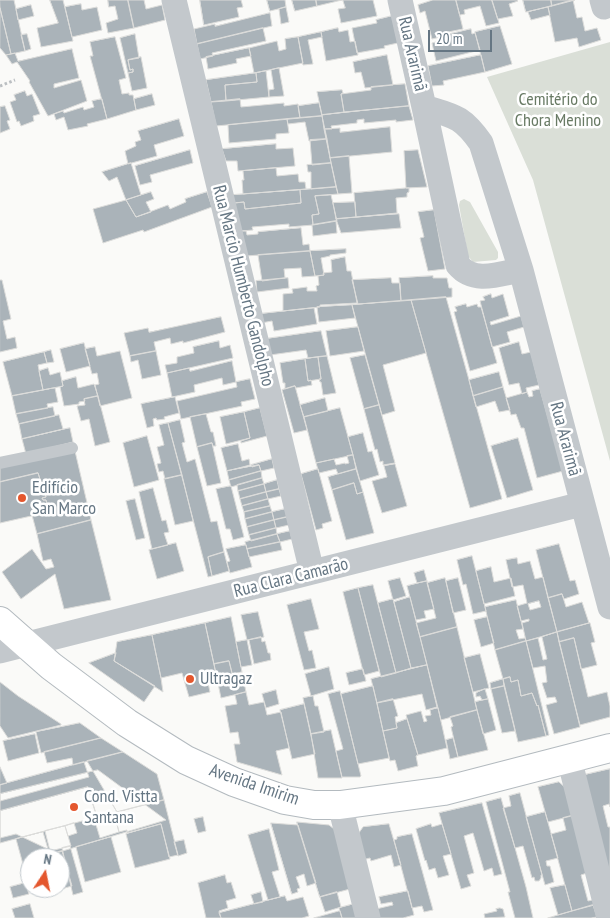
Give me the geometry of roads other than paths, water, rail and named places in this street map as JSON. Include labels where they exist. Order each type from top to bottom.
[{"type":"main road","name":"Avenida Imirim","points":[[0,621],[51,666],[127,723],[186,760],[234,782],[286,800],[340,805],[444,791],[610,748]]},
{"type":"street","name":"Rua Marcio Humberto Gandolpho","points":[[174,0],[312,572]]},
{"type":"street","name":"Rua Ararimã","points":[[400,0],[458,265],[464,272],[480,277],[521,270]]},
{"type":"street","name":"Rua Ararimã","points":[[424,108],[457,117],[471,129],[481,143],[521,270],[610,607]]},
{"type":"street","name":"Rua Clara Camarão","points":[[0,651],[582,504]]},
{"type":"street","points":[[569,758],[609,918]]},
{"type":"street","points":[[340,805],[368,918]]},
{"type":"lane","points":[[0,463],[72,448]]},
{"type":"place","name":"Edifício San Marco","points":[[22,498]]},
{"type":"place","name":"Ultragaz","points":[[190,679]]},
{"type":"place","name":"Cond. Vistta Santana","points":[[74,807]]},
{"type":"park label","name":"Cemitério do Chora Menino","points":[[558,110]]}]
